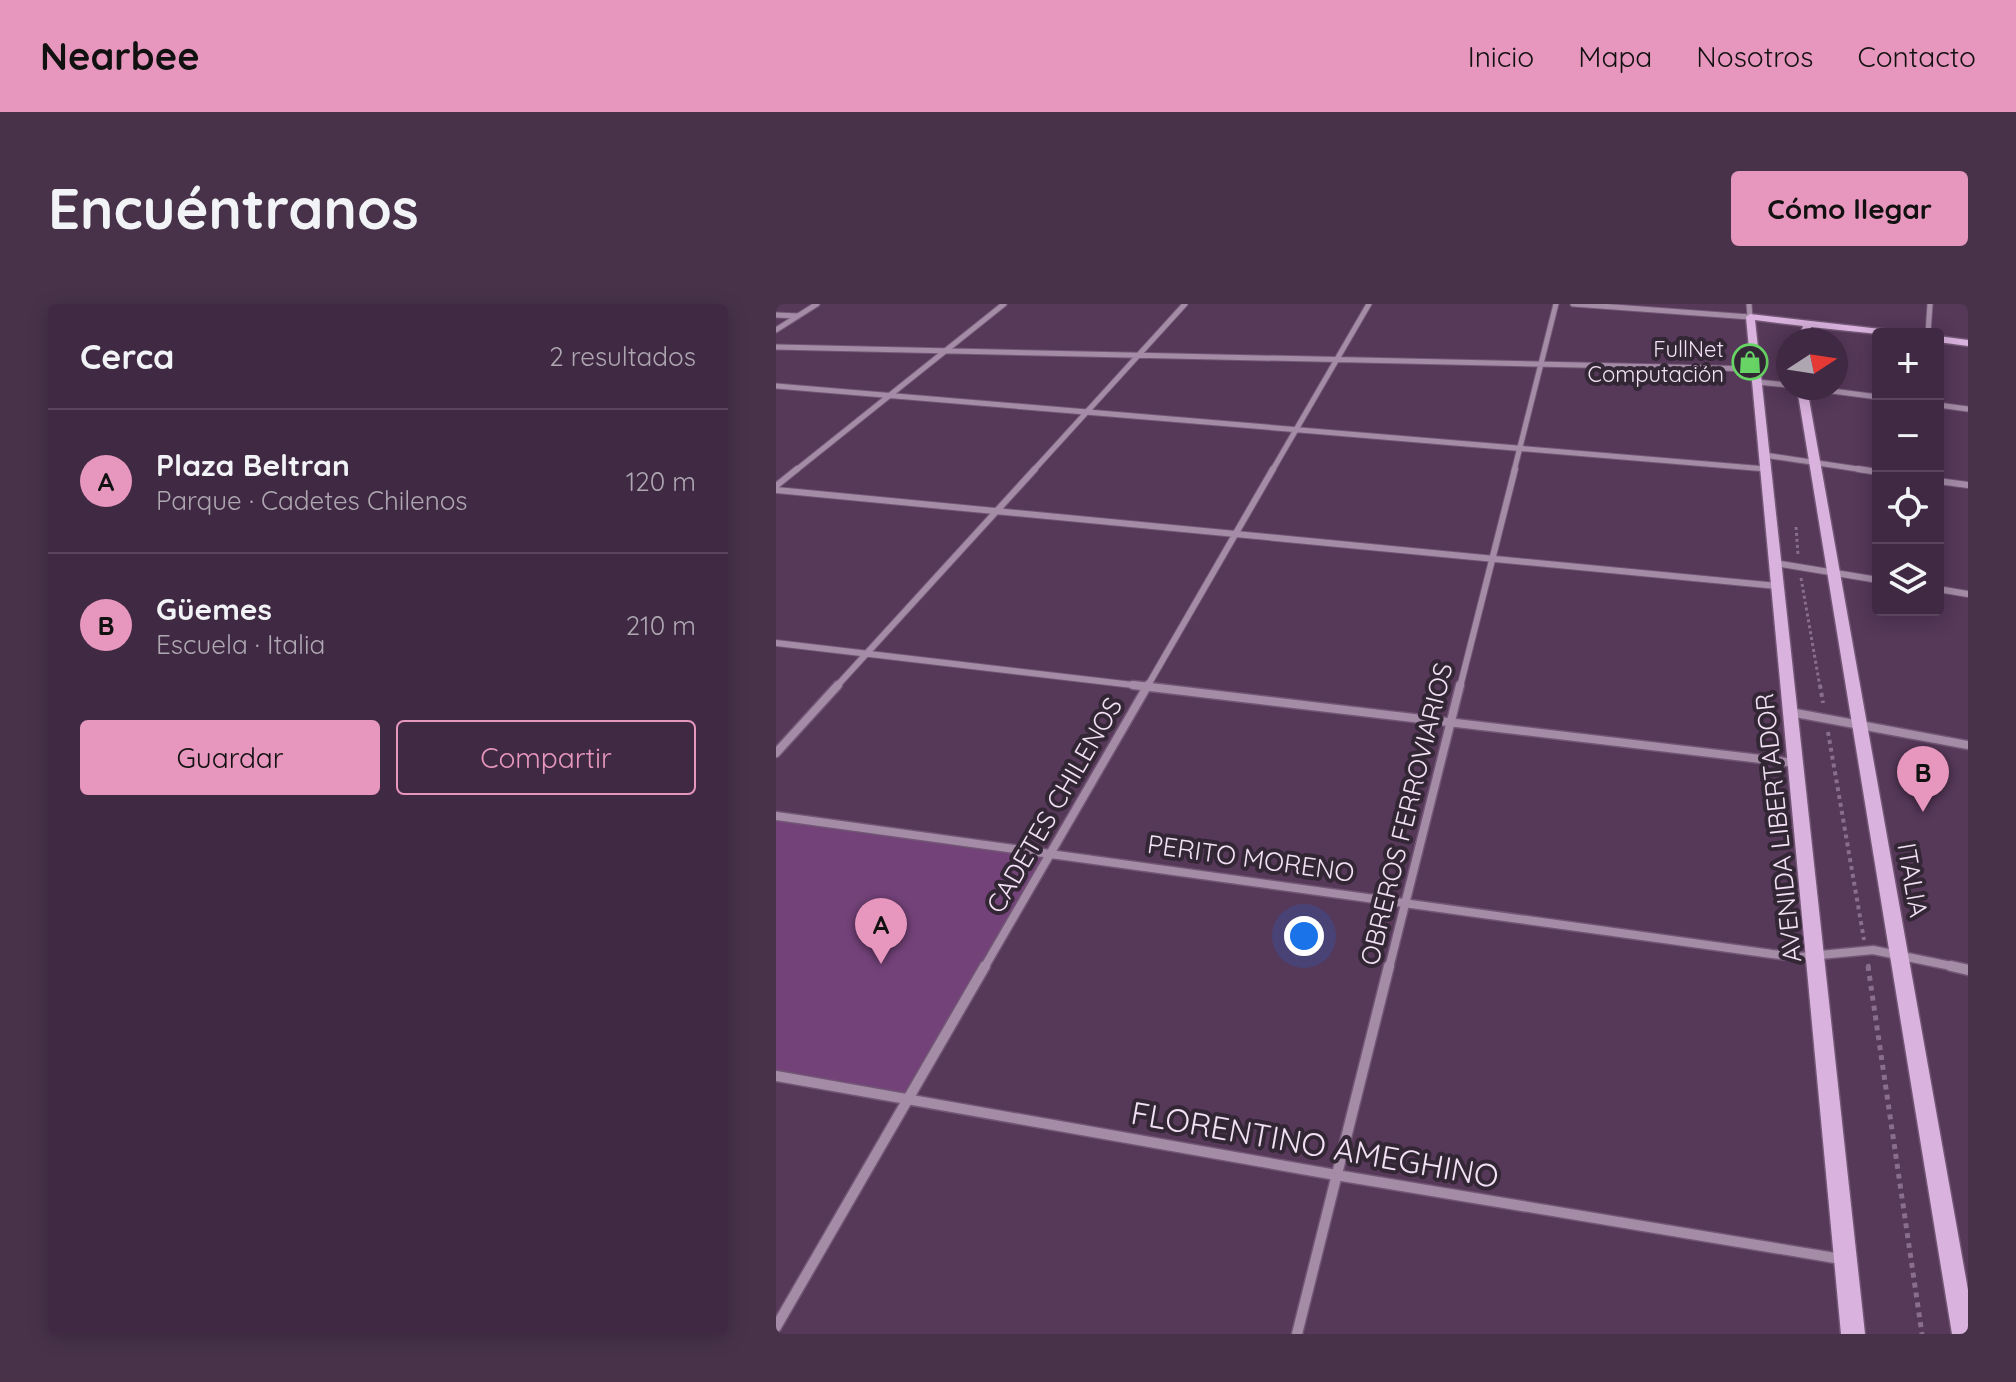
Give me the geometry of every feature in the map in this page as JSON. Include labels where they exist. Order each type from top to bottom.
[{"type":"main road","points":[[1749,310],[1808,323],[1872,331]]},
{"type":"main road","name":"AVENIDA LIBERTADOR","points":[[1749,310],[1759,333],[1756,375],[1853,1334]]},
{"type":"main road","points":[[1759,333],[1808,323]]},
{"type":"main road","points":[[1806,328],[1808,323]]},
{"type":"main road","points":[[1944,340],[1968,343]]},
{"type":"main road","name":"ITALIA","points":[[1804,400],[1964,1334]]},
{"type":"street","points":[[776,330],[817,304]]},
{"type":"street","points":[[776,488],[1004,304]]},
{"type":"street","points":[[776,753],[1185,304]]},
{"type":"street","name":"CADETES CHILENOS","points":[[776,1327],[1144,687],[1369,304]]},
{"type":"street","name":"OBREROS FERROVIARIOS","points":[[1297,1334],[1556,304]]},
{"type":"street","points":[[1573,304],[1749,310]]},
{"type":"street","points":[[1928,328],[1930,304]]},
{"type":"street","points":[[776,315],[798,316]]},
{"type":"street","points":[[776,347],[1539,365],[1756,375],[1776,381]]},
{"type":"street","points":[[776,386],[1518,448],[1815,462],[1872,471]]},
{"type":"street","points":[[1848,393],[1872,396]]},
{"type":"street","points":[[1944,406],[1968,409]]},
{"type":"street","points":[[1944,482],[1968,485]]},
{"type":"street","points":[[776,488],[994,512],[1777,586]]},
{"type":"street","points":[[1775,563],[1872,579]]},
{"type":"street","points":[[1944,590],[1968,594]]},
{"type":"street","points":[[776,643],[1795,763]]},
{"type":"street","points":[[1790,712],[1968,745]]},
{"type":"street","name":"PERITO MORENO","points":[[776,816],[1050,851],[1772,954],[1799,957],[1866,950],[1899,953],[1968,970]]},
{"type":"street","name":"FLORENTINO AMEGHINO","points":[[776,1076],[1336,1175],[1846,1260]]},
{"type":"path","points":[[1796,527],[1800,567],[1866,950],[1922,1334]]},
{"type":"shaded area","points":[[776,816],[1050,851],[908,1100],[776,1076]]},
{"type":"place","name":"FullNet Computación","points":[[1750,362]]},
{"type":"place","name":"Güemes","points":[[1923,812]]},
{"type":"place","name":"Plaza Beltran","points":[[881,964]]}]
